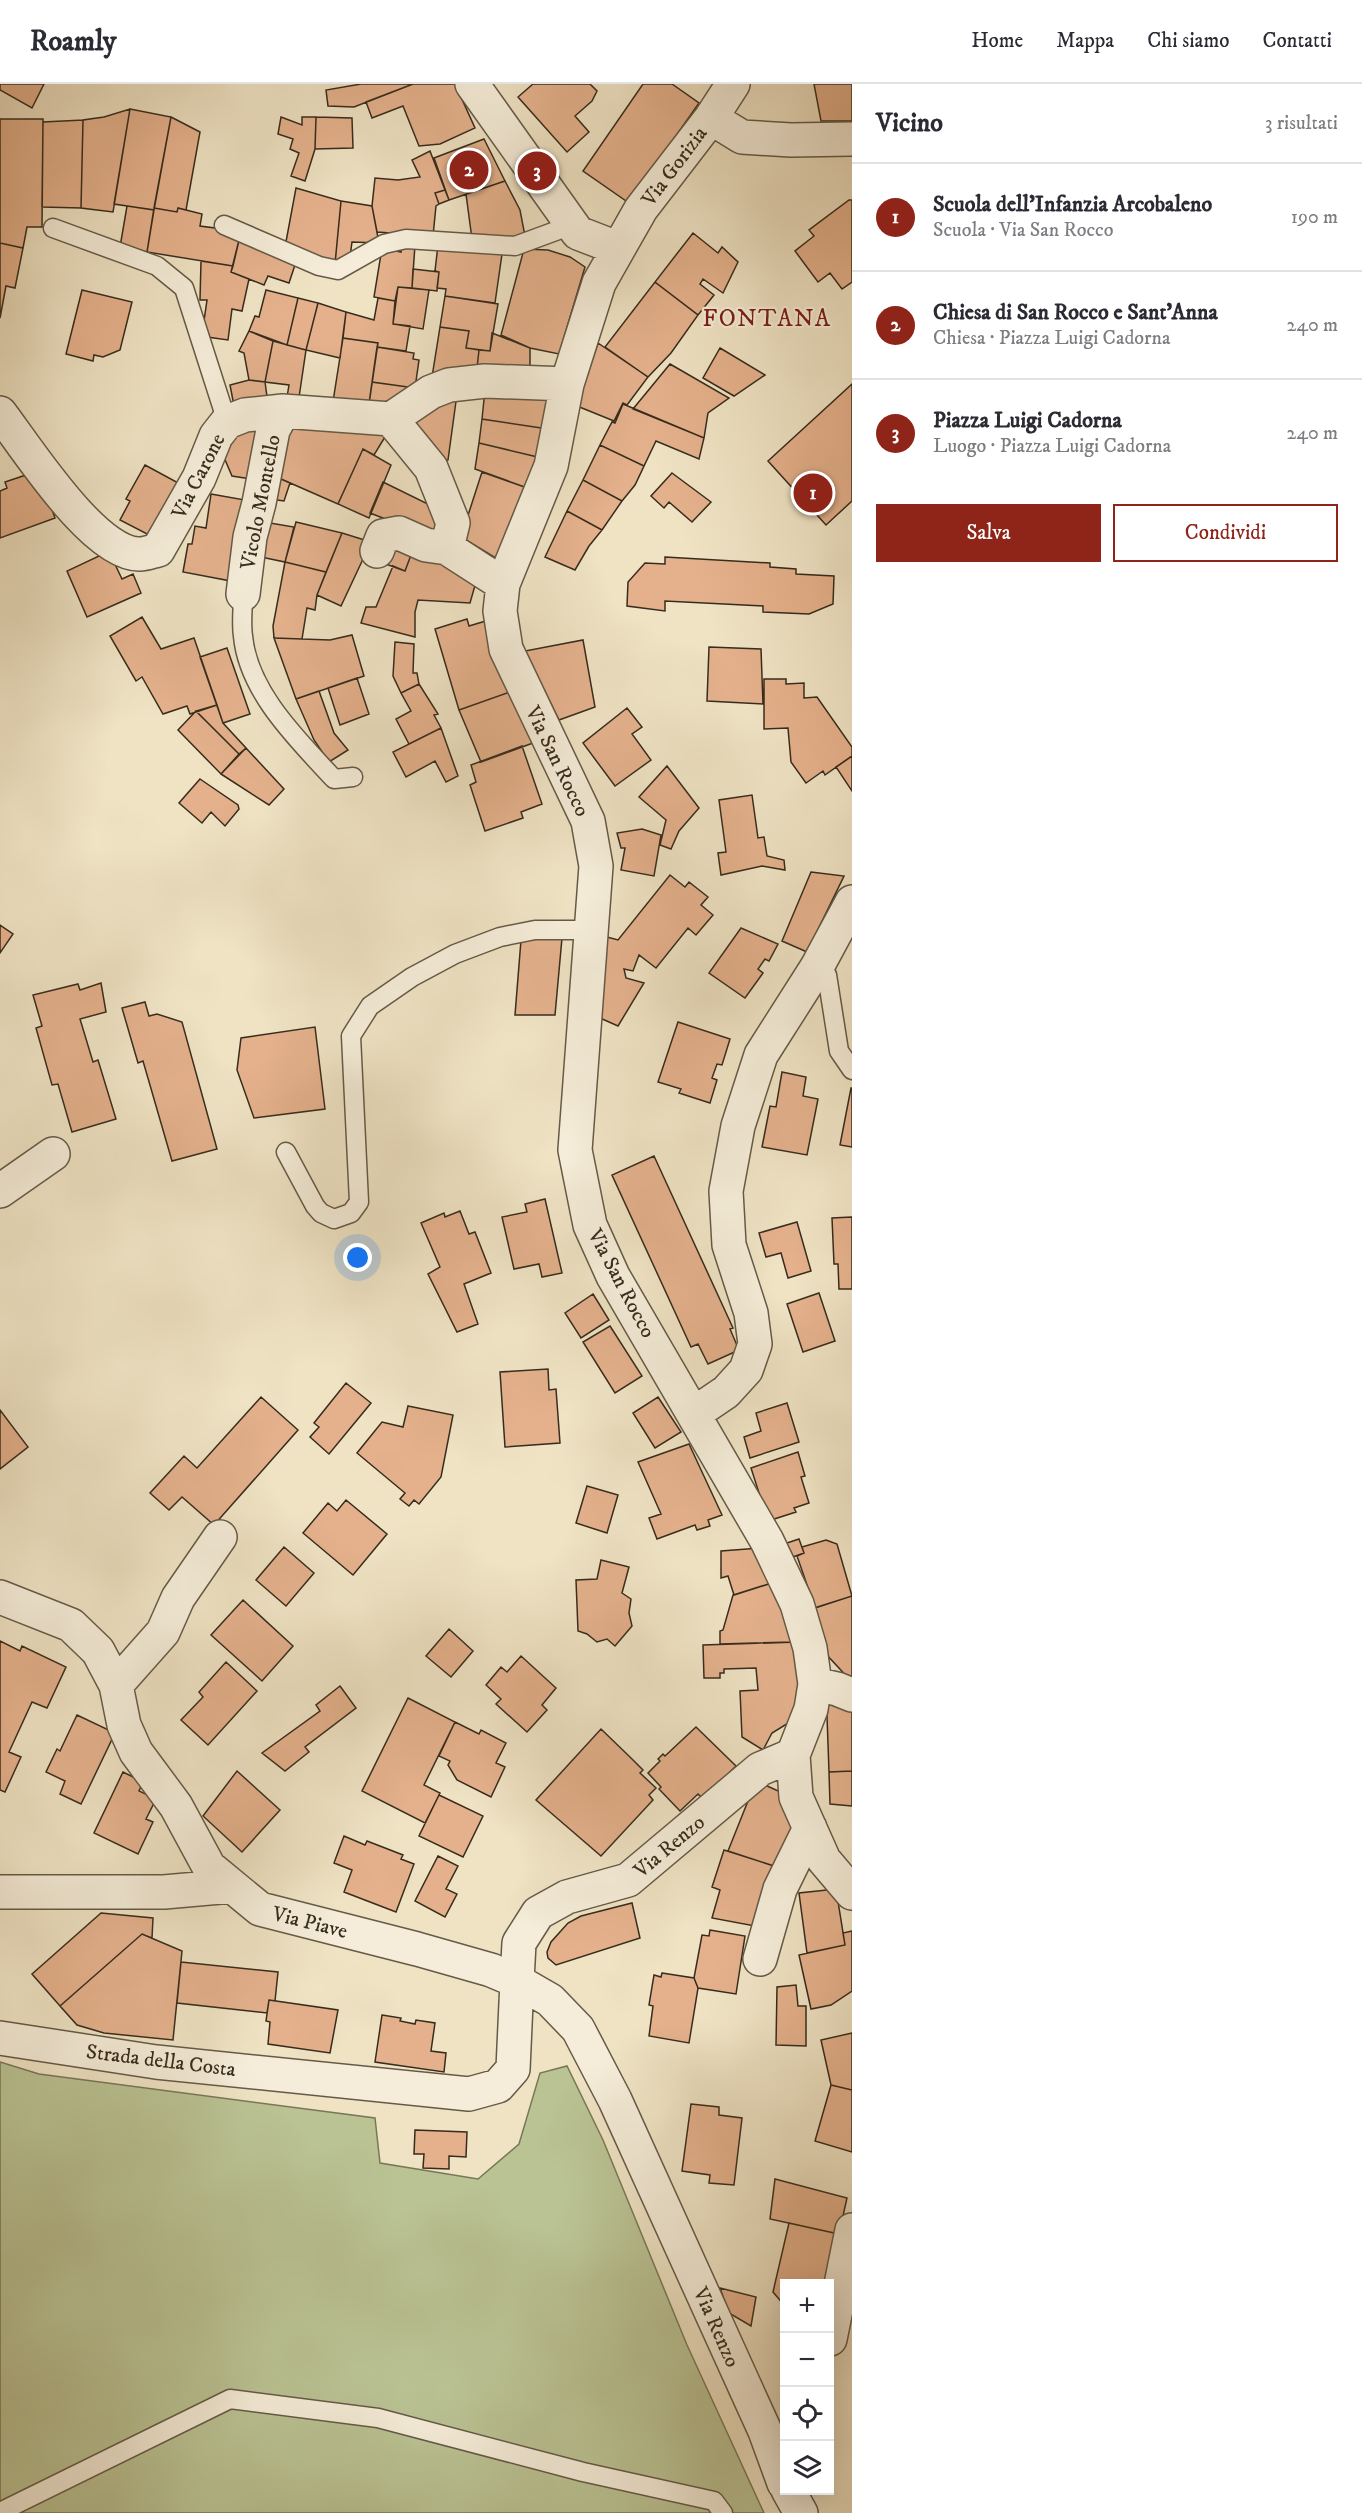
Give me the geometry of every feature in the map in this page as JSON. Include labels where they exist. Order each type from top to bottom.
[{"type":"street","points":[[472,84],[578,233],[616,248]]},
{"type":"street","name":"Via Gorizia","points":[[616,248],[641,209],[711,118],[733,84]]},
{"type":"street","points":[[711,118],[742,137],[790,140],[852,139]]},
{"type":"street","name":"Via San Rocco","points":[[616,248],[599,283],[567,384],[551,465],[503,584],[500,611],[506,649],[588,820],[596,866],[575,1150],[590,1225],[613,1276],[695,1413]]},
{"type":"street","points":[[447,548],[453,523],[431,468],[391,419],[431,392],[449,385],[497,381],[567,384]]},
{"type":"street","name":"Via Carone","points":[[0,413],[81,519],[114,545],[139,555],[158,550],[199,478],[216,436],[227,422],[245,415],[283,411],[391,419]]},
{"type":"street","name":"Vicolo Montello","points":[[243,594],[249,537],[260,503],[273,430],[283,411]]},
{"type":"street","points":[[376,551],[382,536],[399,533],[426,545],[447,548],[503,584]]},
{"type":"street","points":[[852,902],[817,967],[760,1055],[738,1126],[726,1191],[729,1245],[751,1313],[755,1344],[746,1370],[726,1392],[695,1413],[767,1541],[797,1604],[810,1648],[815,1684],[811,1709],[793,1755],[796,1797],[824,1860],[852,1893]]},
{"type":"street","points":[[0,1191],[53,1154]]},
{"type":"street","points":[[116,1685],[163,1632],[178,1598],[220,1538]]},
{"type":"street","name":"Via Piave","points":[[0,1598],[71,1625],[98,1651],[116,1685],[124,1725],[136,1752],[177,1806],[209,1867],[260,1909],[417,1949],[490,1970],[518,1981]]},
{"type":"street","points":[[815,1684],[852,1695]]},
{"type":"street","name":"Via Renzo","points":[[780,2457],[775,2424],[578,2029],[550,2000],[518,1981],[519,1943],[538,1913],[567,1897],[628,1880],[760,1769],[793,1755]]},
{"type":"street","points":[[760,1959],[780,1889],[810,1828]]},
{"type":"street","points":[[0,1892],[164,1892],[232,1886]]},
{"type":"street","name":"Strada della Costa","points":[[0,2038],[156,2062],[470,2094],[498,2086],[513,2069],[518,1981]]},
{"type":"street","points":[[831,2333],[852,2230]]},
{"type":"street","points":[[791,2495],[801,2513]]},
{"type":"lane","points":[[224,225],[319,266],[338,270],[384,244],[406,239],[515,246],[572,225]]},
{"type":"lane","points":[[53,228],[157,266],[184,288],[227,422]]},
{"type":"lane","points":[[243,594],[243,638],[252,673],[277,712],[334,779],[353,777]]},
{"type":"lane","points":[[286,1152],[321,1214],[334,1219],[351,1214],[359,1202],[351,1036],[370,1006],[412,977],[455,954],[500,937],[535,930],[592,930]]},
{"type":"lane","points":[[817,967],[827,975],[839,1051],[852,1070]]},
{"type":"lane","points":[[0,2512],[230,2399],[378,2418],[583,2472],[714,2501],[723,2513]]},
{"type":"green space","points":[[0,2062],[39,2074],[375,2118],[380,2163],[478,2179],[519,2144],[540,2073],[567,2066],[603,2140],[687,2345],[764,2513],[0,2513]]},
{"type":"building","points":[[0,84],[44,84],[32,108],[0,90]]},
{"type":"building","points":[[361,84],[413,84],[354,107],[328,106],[326,90]]},
{"type":"building","points":[[413,84],[455,84],[475,128],[440,144],[419,146],[403,106],[372,118],[366,102]]},
{"type":"building","points":[[533,84],[590,84],[597,91],[592,101],[575,116],[589,132],[567,152],[518,97]]},
{"type":"building","points":[[643,84],[672,84],[699,103],[629,203],[583,171]]},
{"type":"building","points":[[814,84],[852,84],[852,121],[821,121]]},
{"type":"building","points":[[130,109],[171,117],[154,210],[114,204]]},
{"type":"building","points":[[130,109],[113,212],[81,208],[83,120],[104,117]]},
{"type":"building","points":[[171,117],[200,132],[186,210],[178,208],[177,212],[154,208]]},
{"type":"building","points":[[281,117],[302,125],[302,117],[316,117],[315,149],[305,181],[291,176],[299,153],[290,149],[293,139],[278,134]]},
{"type":"building","points":[[316,117],[352,118],[353,148],[315,149]]},
{"type":"building","points":[[0,119],[43,119],[42,227],[27,227],[23,248],[0,243]]},
{"type":"building","points":[[83,120],[81,208],[42,207],[43,122]]},
{"type":"building","points":[[484,139],[505,181],[449,200],[434,158]]},
{"type":"building","points":[[430,151],[445,190],[435,193],[439,204],[436,206],[433,236],[377,232],[372,206],[375,178],[398,180],[420,177],[412,160]]},
{"type":"building","points":[[505,181],[520,210],[525,236],[472,239],[466,194]]},
{"type":"building","points":[[296,188],[341,201],[335,264],[285,247]]},
{"type":"building","points":[[445,190],[449,200],[439,204],[435,193]]},
{"type":"building","points":[[852,200],[852,282],[842,289],[830,273],[818,282],[795,251],[814,236],[809,230]]},
{"type":"building","points":[[341,201],[372,206],[379,243],[352,242],[350,257],[335,264]]},
{"type":"building","points":[[127,206],[154,210],[147,252],[120,247]]},
{"type":"building","points":[[154,208],[177,212],[178,208],[202,214],[200,226],[223,229],[240,236],[233,266],[147,252]]},
{"type":"building","points":[[693,233],[718,253],[722,247],[738,262],[723,293],[703,279],[700,284],[714,295],[698,315],[655,282]]},
{"type":"building","points":[[240,236],[296,262],[289,283],[268,276],[264,285],[231,272]]},
{"type":"building","points":[[0,243],[23,248],[15,288],[6,286],[0,318]]},
{"type":"building","points":[[401,244],[415,245],[412,288],[398,287],[395,301],[374,297],[382,248],[401,252]]},
{"type":"building","points":[[438,245],[502,254],[495,303],[445,296],[446,289],[437,288],[439,272],[435,271]]},
{"type":"building","points":[[524,249],[548,250],[570,257],[585,267],[559,354],[530,348],[501,335]]},
{"type":"building","points":[[201,261],[233,266],[231,272],[249,279],[242,311],[232,309],[228,340],[207,337],[203,328],[207,300],[200,300]]},
{"type":"building","points":[[413,269],[439,272],[437,291],[412,288]]},
{"type":"building","points":[[655,282],[698,315],[671,353],[648,377],[605,347]]},
{"type":"building","points":[[398,287],[429,290],[423,329],[393,324]]},
{"type":"building","points":[[82,290],[132,302],[120,350],[103,357],[94,355],[93,361],[66,354]]},
{"type":"building","points":[[266,290],[298,298],[287,345],[249,331],[255,316],[259,317]]},
{"type":"building","points":[[445,296],[498,304],[490,351],[466,348],[469,331],[440,327]]},
{"type":"building","points":[[298,298],[318,303],[306,350],[287,345]]},
{"type":"building","points":[[378,298],[395,301],[393,324],[410,326],[406,351],[377,347],[378,343],[343,338],[346,312],[374,320]]},
{"type":"building","points":[[318,303],[346,312],[340,358],[306,350]]},
{"type":"building","points":[[440,327],[469,331],[466,348],[479,350],[477,368],[432,377]]},
{"type":"building","points":[[249,331],[273,341],[265,382],[249,380],[244,353],[239,351]]},
{"type":"building","points":[[492,333],[530,348],[530,370],[477,368],[479,350],[490,351]]},
{"type":"building","points":[[343,338],[378,343],[368,411],[332,408]]},
{"type":"building","points":[[273,341],[306,350],[298,404],[286,403],[289,385],[265,382]]},
{"type":"building","points":[[598,343],[648,377],[627,405],[623,403],[614,421],[577,406]]},
{"type":"building","points":[[377,347],[414,353],[413,359],[419,360],[415,388],[372,382]]},
{"type":"building","points":[[720,348],[765,375],[734,396],[703,378]]},
{"type":"building","points":[[670,364],[729,398],[708,413],[704,438],[633,409]]},
{"type":"building","points":[[249,380],[265,382],[268,404],[235,411],[230,385]]},
{"type":"building","points":[[372,382],[415,388],[382,410],[368,411]]},
{"type":"building","points":[[852,384],[852,501],[826,525],[768,461]]},
{"type":"building","points":[[485,390],[553,396],[548,429],[482,419]]},
{"type":"building","points":[[457,394],[448,460],[437,463],[413,428],[419,410]]},
{"type":"building","points":[[623,404],[704,438],[699,459],[656,441],[644,466],[600,445],[612,422],[615,423]]},
{"type":"building","points":[[296,418],[388,432],[374,455],[363,449],[338,504],[272,475]]},
{"type":"building","points":[[482,419],[548,429],[542,458],[479,443]]},
{"type":"building","points":[[249,421],[266,425],[257,480],[232,476],[220,448]]},
{"type":"building","points":[[479,443],[542,458],[533,490],[475,469]]},
{"type":"building","points":[[600,445],[644,466],[635,485],[622,501],[583,480]]},
{"type":"building","points":[[363,449],[391,465],[369,518],[338,504]]},
{"type":"building","points":[[145,465],[182,485],[173,501],[168,499],[149,535],[120,520],[130,501],[126,499]]},
{"type":"building","points":[[482,472],[533,490],[499,560],[461,537]]},
{"type":"building","points":[[32,473],[45,490],[55,518],[0,538],[0,491],[7,488],[5,482]]},
{"type":"building","points":[[672,473],[711,502],[692,522],[669,502],[664,508],[651,496]]},
{"type":"building","points":[[272,475],[290,483],[284,501],[270,499]]},
{"type":"building","points":[[583,480],[622,501],[602,530],[567,511]]},
{"type":"building","points":[[383,482],[444,512],[434,538],[370,513]]},
{"type":"building","points":[[211,494],[245,500],[231,581],[183,572],[188,544],[192,544],[195,526],[206,528]]},
{"type":"building","points":[[567,511],[602,530],[589,546],[575,570],[545,557]]},
{"type":"building","points":[[264,522],[294,527],[285,562],[256,556]]},
{"type":"building","points":[[296,522],[342,533],[326,572],[285,562]]},
{"type":"building","points":[[342,533],[371,542],[341,606],[317,595]]},
{"type":"building","points":[[392,540],[414,547],[405,571],[383,563]]},
{"type":"building","points":[[414,547],[478,575],[470,603],[418,600],[415,612],[415,637],[361,623],[366,607],[376,607],[393,566],[405,571]]},
{"type":"building","points":[[101,555],[113,560],[122,579],[133,574],[141,593],[87,617],[67,571]]},
{"type":"building","points":[[665,557],[770,563],[770,567],[796,569],[796,574],[834,576],[833,604],[809,614],[763,612],[763,606],[665,601],[665,611],[627,606],[628,582],[645,563],[665,564]]},
{"type":"building","points":[[285,562],[326,572],[317,595],[315,610],[307,608],[302,639],[274,638],[273,626]]},
{"type":"building","points":[[142,617],[161,649],[194,638],[217,705],[190,714],[187,706],[163,714],[142,677],[136,681],[110,636]]},
{"type":"building","points":[[467,619],[469,626],[489,620],[510,692],[459,710],[435,629]]},
{"type":"building","points":[[352,635],[364,676],[296,699],[274,638],[330,640]]},
{"type":"building","points":[[583,640],[595,707],[559,720],[525,651]]},
{"type":"building","points":[[395,642],[414,644],[413,673],[417,673],[419,684],[401,693],[393,676]]},
{"type":"building","points":[[709,647],[761,649],[763,704],[707,701]]},
{"type":"building","points":[[227,648],[250,714],[223,723],[200,657]]},
{"type":"building","points":[[357,678],[369,714],[340,725],[328,688]]},
{"type":"building","points":[[764,679],[786,679],[786,684],[804,683],[804,698],[817,697],[852,747],[852,756],[825,775],[823,771],[806,783],[791,762],[788,728],[764,729]]},
{"type":"building","points":[[419,684],[438,714],[434,715],[441,728],[409,744],[396,719],[411,711],[401,693]]},
{"type":"building","points":[[319,691],[334,733],[348,750],[329,762],[314,740],[296,699]]},
{"type":"building","points":[[510,692],[533,743],[481,762],[459,710]]},
{"type":"building","points":[[217,705],[223,723],[246,748],[239,754],[196,711]]},
{"type":"building","points":[[627,708],[642,727],[632,734],[651,760],[615,786],[583,743]]},
{"type":"building","points":[[196,711],[239,754],[221,774],[178,730]]},
{"type":"building","points":[[441,728],[458,776],[446,782],[435,761],[406,777],[393,752]]},
{"type":"building","points":[[522,746],[542,804],[521,812],[523,818],[485,831],[470,785],[476,782],[471,765]]},
{"type":"building","points":[[246,748],[284,789],[269,805],[221,774]]},
{"type":"building","points":[[852,756],[852,791],[836,767]]},
{"type":"building","points":[[667,766],[699,808],[679,831],[671,849],[660,845],[666,820],[639,797]]},
{"type":"building","points":[[200,779],[238,805],[239,809],[225,826],[211,812],[202,823],[179,803]]},
{"type":"building","points":[[752,795],[758,838],[764,837],[767,856],[784,860],[785,870],[762,866],[721,875],[718,853],[726,852],[719,800]]},
{"type":"building","points":[[642,829],[661,835],[654,876],[621,870],[625,848],[621,848],[617,833]]},
{"type":"building","points":[[811,872],[844,876],[807,952],[782,941]]},
{"type":"building","points":[[670,875],[685,887],[689,882],[708,897],[701,905],[713,915],[696,935],[688,928],[656,968],[639,955],[633,971],[624,969],[626,978],[644,983],[618,1026],[600,1018],[607,937],[618,940]]},
{"type":"building","points":[[0,925],[13,934],[0,953]]},
{"type":"building","points":[[741,928],[778,944],[769,961],[765,959],[758,969],[763,973],[745,998],[709,973]]},
{"type":"building","points":[[562,938],[555,1015],[515,1015],[521,940]]},
{"type":"building","points":[[101,983],[106,1012],[80,1019],[93,1062],[98,1060],[116,1119],[72,1132],[58,1084],[52,1085],[36,1028],[42,1026],[33,995],[78,984],[80,990]]},
{"type":"building","points":[[145,1002],[149,1016],[157,1014],[182,1022],[217,1149],[172,1161],[143,1061],[138,1063],[122,1008]]},
{"type":"building","points":[[678,1022],[730,1039],[722,1065],[717,1064],[712,1078],[717,1080],[710,1103],[679,1093],[681,1089],[658,1082]]},
{"type":"building","points":[[315,1027],[325,1109],[254,1118],[237,1070],[241,1038]]},
{"type":"building","points":[[782,1072],[806,1077],[803,1096],[818,1099],[807,1155],[762,1147],[770,1106],[776,1107]]},
{"type":"building","points":[[852,1088],[852,1147],[840,1145]]},
{"type":"building","points":[[654,1156],[733,1328],[730,1329],[739,1350],[708,1364],[698,1344],[691,1347],[612,1175]]},
{"type":"building","points":[[545,1199],[562,1273],[542,1277],[539,1264],[514,1269],[502,1217],[527,1212],[525,1204]]},
{"type":"building","points":[[460,1211],[469,1234],[475,1232],[491,1273],[464,1284],[478,1324],[457,1332],[428,1274],[440,1267],[421,1223],[444,1213],[445,1217]]},
{"type":"building","points":[[852,1217],[852,1289],[839,1289],[838,1264],[834,1264],[832,1218]]},
{"type":"building","points":[[797,1222],[811,1271],[788,1278],[781,1253],[766,1257],[759,1233]]},
{"type":"building","points":[[819,1293],[835,1341],[803,1352],[787,1304]]},
{"type":"building","points":[[593,1294],[609,1320],[581,1338],[565,1313]]},
{"type":"building","points":[[610,1326],[642,1376],[615,1393],[583,1342]]},
{"type":"building","points":[[548,1369],[549,1390],[556,1389],[560,1443],[505,1447],[500,1372]]},
{"type":"building","points":[[346,1383],[371,1403],[329,1454],[310,1437],[319,1427],[314,1423]]},
{"type":"building","points":[[261,1397],[298,1430],[214,1525],[182,1497],[169,1510],[150,1493],[184,1456],[197,1468]]},
{"type":"building","points":[[658,1397],[681,1432],[655,1448],[633,1413]]},
{"type":"building","points":[[787,1403],[799,1442],[750,1458],[744,1437],[761,1431],[756,1413]]},
{"type":"building","points":[[408,1406],[453,1415],[441,1477],[419,1504],[414,1500],[409,1506],[400,1499],[405,1493],[357,1453],[382,1422],[403,1427]]},
{"type":"building","points":[[0,1410],[28,1447],[0,1469]]},
{"type":"building","points":[[689,1444],[722,1515],[708,1520],[710,1526],[697,1530],[695,1525],[657,1539],[649,1518],[661,1514],[638,1462]]},
{"type":"building","points":[[798,1452],[805,1476],[801,1477],[809,1503],[794,1508],[796,1512],[768,1521],[751,1468]]},
{"type":"building","points":[[587,1486],[618,1495],[607,1533],[576,1523]]},
{"type":"building","points":[[346,1500],[387,1534],[353,1575],[303,1533],[328,1503],[337,1511]]},
{"type":"building","points":[[799,1539],[804,1553],[790,1558],[784,1544]]},
{"type":"building","points":[[826,1540],[837,1544],[852,1596],[815,1608],[797,1556],[804,1553],[802,1547]]},
{"type":"building","points":[[284,1547],[314,1573],[286,1606],[256,1580]]},
{"type":"building","points":[[760,1548],[775,1582],[734,1595],[728,1576],[721,1578],[721,1551]]},
{"type":"building","points":[[601,1560],[629,1567],[622,1593],[631,1599],[629,1613],[632,1626],[615,1646],[607,1639],[597,1642],[587,1634],[578,1631],[576,1580],[597,1579]]},
{"type":"building","points":[[775,1582],[794,1642],[720,1644],[720,1631],[723,1630],[733,1595]]},
{"type":"building","points":[[852,1596],[851,1681],[825,1653],[811,1609]]},
{"type":"building","points":[[243,1600],[293,1646],[262,1681],[211,1635]]},
{"type":"building","points":[[449,1629],[473,1651],[451,1677],[426,1656]]},
{"type":"building","points":[[0,1641],[20,1651],[22,1646],[66,1667],[47,1708],[32,1702],[9,1752],[21,1757],[5,1792],[0,1790]]},
{"type":"building","points":[[798,1642],[802,1689],[790,1722],[772,1733],[763,1750],[742,1737],[740,1691],[758,1690],[756,1668],[724,1669],[724,1673],[720,1673],[720,1678],[704,1678],[703,1645]]},
{"type":"building","points":[[521,1656],[556,1688],[542,1705],[547,1710],[527,1732],[496,1704],[501,1699],[486,1685],[501,1667],[507,1672]]},
{"type":"building","points":[[226,1662],[257,1691],[208,1745],[181,1720],[203,1697],[199,1692]]},
{"type":"building","points":[[340,1686],[356,1708],[305,1747],[309,1752],[285,1771],[262,1753],[320,1711],[316,1705]]},
{"type":"building","points":[[408,1698],[455,1722],[424,1785],[440,1793],[425,1823],[362,1791]]},
{"type":"building","points":[[829,1700],[852,1704],[852,1771],[829,1772],[827,1716]]},
{"type":"building","points":[[77,1715],[115,1733],[81,1804],[60,1794],[65,1781],[46,1772],[57,1749],[60,1751]]},
{"type":"building","points":[[455,1722],[479,1734],[481,1730],[506,1743],[496,1763],[505,1767],[491,1797],[457,1780],[448,1765],[450,1761],[439,1756]]},
{"type":"building","points":[[696,1727],[736,1766],[703,1799],[698,1794],[680,1811],[659,1789],[661,1787],[648,1773],[660,1761],[658,1759],[663,1754],[665,1756]]},
{"type":"building","points":[[601,1729],[643,1770],[640,1773],[656,1788],[649,1795],[653,1800],[601,1856],[536,1800]]},
{"type":"building","points":[[237,1771],[280,1810],[242,1852],[203,1816]]},
{"type":"building","points":[[852,1771],[852,1806],[830,1804],[829,1772]]},
{"type":"building","points":[[123,1772],[143,1782],[139,1791],[156,1799],[146,1819],[153,1822],[138,1854],[94,1833]]},
{"type":"building","points":[[756,1781],[785,1794],[800,1820],[777,1867],[728,1851]]},
{"type":"building","points":[[439,1795],[483,1816],[463,1857],[419,1836]]},
{"type":"building","points":[[344,1836],[365,1845],[367,1841],[403,1855],[401,1859],[414,1864],[396,1912],[344,1892],[352,1870],[334,1863]]},
{"type":"building","points":[[724,1850],[777,1867],[760,1927],[712,1918],[720,1890],[712,1887]]},
{"type":"building","points":[[438,1856],[458,1866],[446,1889],[457,1894],[445,1917],[415,1901]]},
{"type":"building","points":[[836,1889],[845,1945],[807,1953],[799,1893]]},
{"type":"building","points":[[632,1903],[640,1938],[556,1965],[548,1958],[547,1952],[551,1942],[568,1923],[581,1916]]},
{"type":"building","points":[[101,1913],[153,1918],[152,1938],[142,1934],[60,2006],[32,1974]]},
{"type":"building","points":[[710,1930],[745,1936],[736,1994],[698,1988],[694,1978],[702,1935],[709,1936]]},
{"type":"building","points":[[852,1931],[852,1991],[831,2005],[811,2009],[799,1955],[845,1945],[843,1933]]},
{"type":"building","points":[[142,1934],[182,1951],[173,2040],[104,2033],[77,2025],[60,2006]]},
{"type":"building","points":[[181,1962],[278,1972],[275,2001],[269,2000],[267,2013],[177,2003]]},
{"type":"building","points":[[662,1973],[694,1978],[698,1988],[689,2043],[649,2036],[653,2006],[649,2005],[654,1975],[661,1977]]},
{"type":"building","points":[[796,1985],[798,2006],[806,2006],[806,2046],[776,2045],[777,1987]]},
{"type":"building","points":[[269,2000],[338,2010],[330,2053],[268,2044],[270,2022],[266,2021]]},
{"type":"building","points":[[382,2015],[401,2018],[400,2021],[415,2024],[416,2020],[435,2023],[431,2051],[446,2053],[444,2072],[375,2062]]},
{"type":"building","points":[[852,2033],[852,2090],[831,2085],[821,2040]]},
{"type":"building","points":[[831,2085],[852,2090],[852,2152],[815,2141]]},
{"type":"building","points":[[691,2104],[719,2107],[719,2115],[742,2118],[734,2185],[709,2183],[710,2175],[682,2171]]},
{"type":"building","points":[[415,2130],[467,2132],[466,2157],[449,2156],[449,2169],[423,2168],[424,2154],[414,2154]]},
{"type":"building","points":[[775,2179],[847,2198],[839,2234],[770,2219]]},
{"type":"building","points":[[789,2223],[839,2234],[830,2279],[780,2279],[780,2300],[773,2292]]},
{"type":"building","points":[[720,2288],[756,2297],[751,2326],[729,2313]]},
{"type":"place","name":"Chiesa di San Rocco e Sant'Anna","points":[[469,170]]},
{"type":"place","name":"Piazza Luigi Cadorna","points":[[537,171]]},
{"type":"place","name":"Scuola dell'Infanzia Arcobaleno","points":[[813,493]]},
{"type":"district","name":"FONTANA","points":[[767,318]]}]
